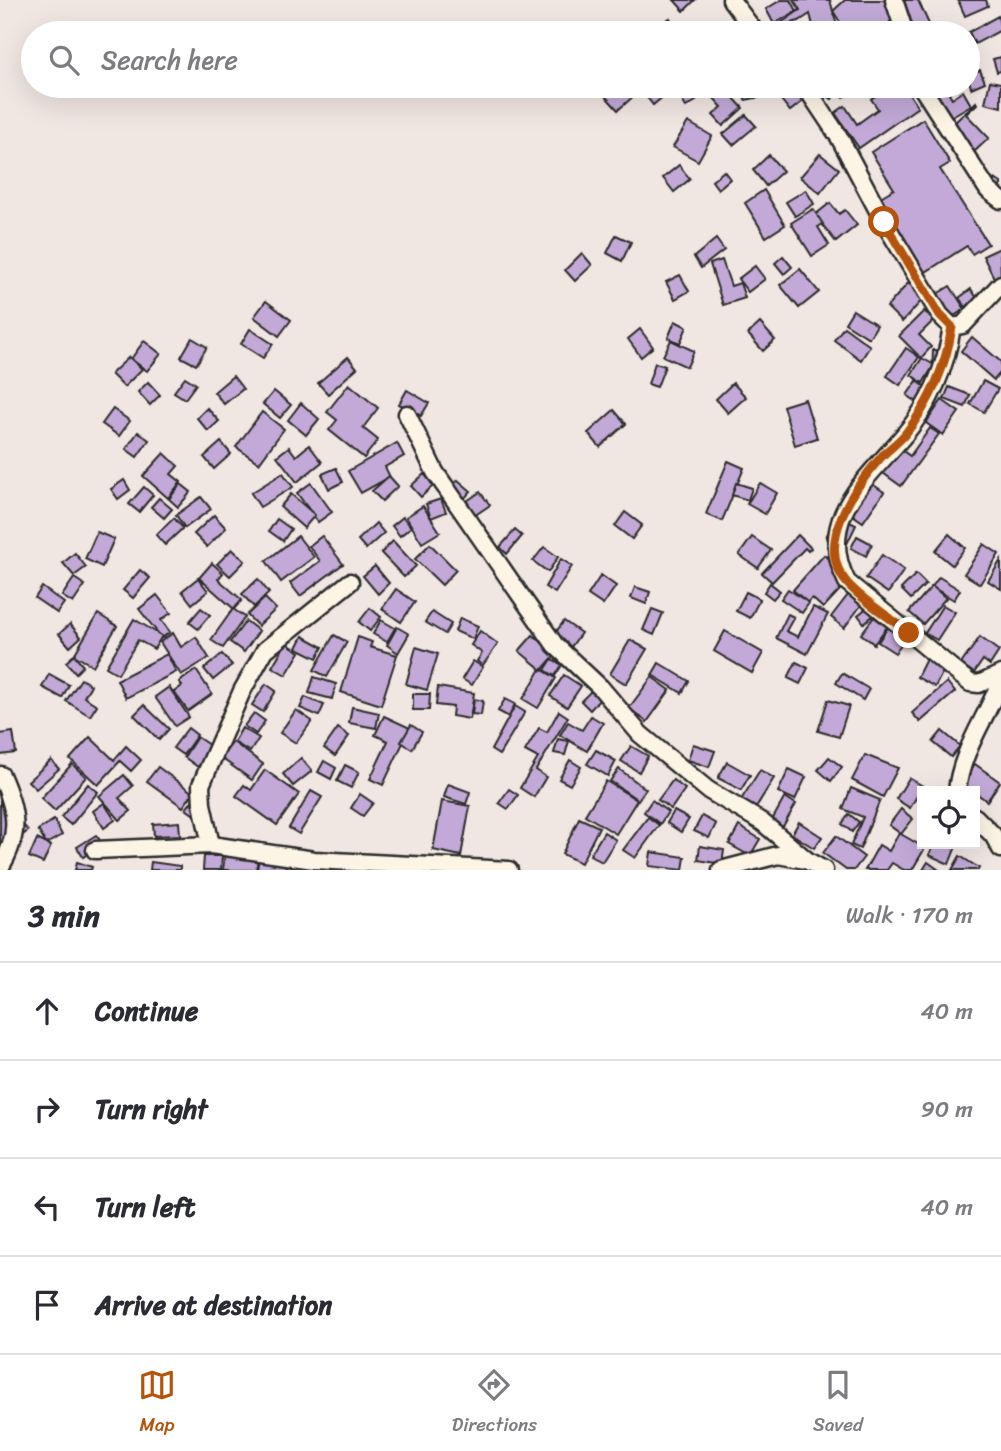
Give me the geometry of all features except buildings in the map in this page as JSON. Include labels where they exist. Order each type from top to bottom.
[{"type":"street","points":[[731,0],[747,21]]},
{"type":"street","points":[[894,0],[901,21]]},
{"type":"street","points":[[813,98],[839,137],[940,315],[952,327]]},
{"type":"street","points":[[929,98],[988,190],[1001,200]]},
{"type":"street","points":[[952,327],[963,325],[1001,284]]},
{"type":"street","points":[[952,327],[940,378],[906,434],[860,484],[843,513],[837,534],[836,561],[846,582],[970,683],[979,684],[1001,674]]},
{"type":"street","points":[[407,414],[435,472],[555,645],[601,688],[640,734],[708,790],[762,822],[808,861],[824,870]]},
{"type":"street","points":[[211,845],[201,785],[242,691],[265,650],[350,582]]},
{"type":"street","points":[[958,786],[963,760],[989,713],[1001,680]]},
{"type":"street","points":[[0,869],[16,835],[12,799],[1,775]]},
{"type":"street","points":[[980,822],[993,835],[1001,849]]},
{"type":"street","points":[[94,850],[211,845],[314,860],[467,870],[509,870]]},
{"type":"street","points":[[721,870],[778,855],[808,861]]},
{"type":"route","points":[[884,222],[940,315],[952,327],[940,378],[906,434],[883,455],[860,484],[843,513],[837,534],[836,561],[846,582],[909,633]]}]
